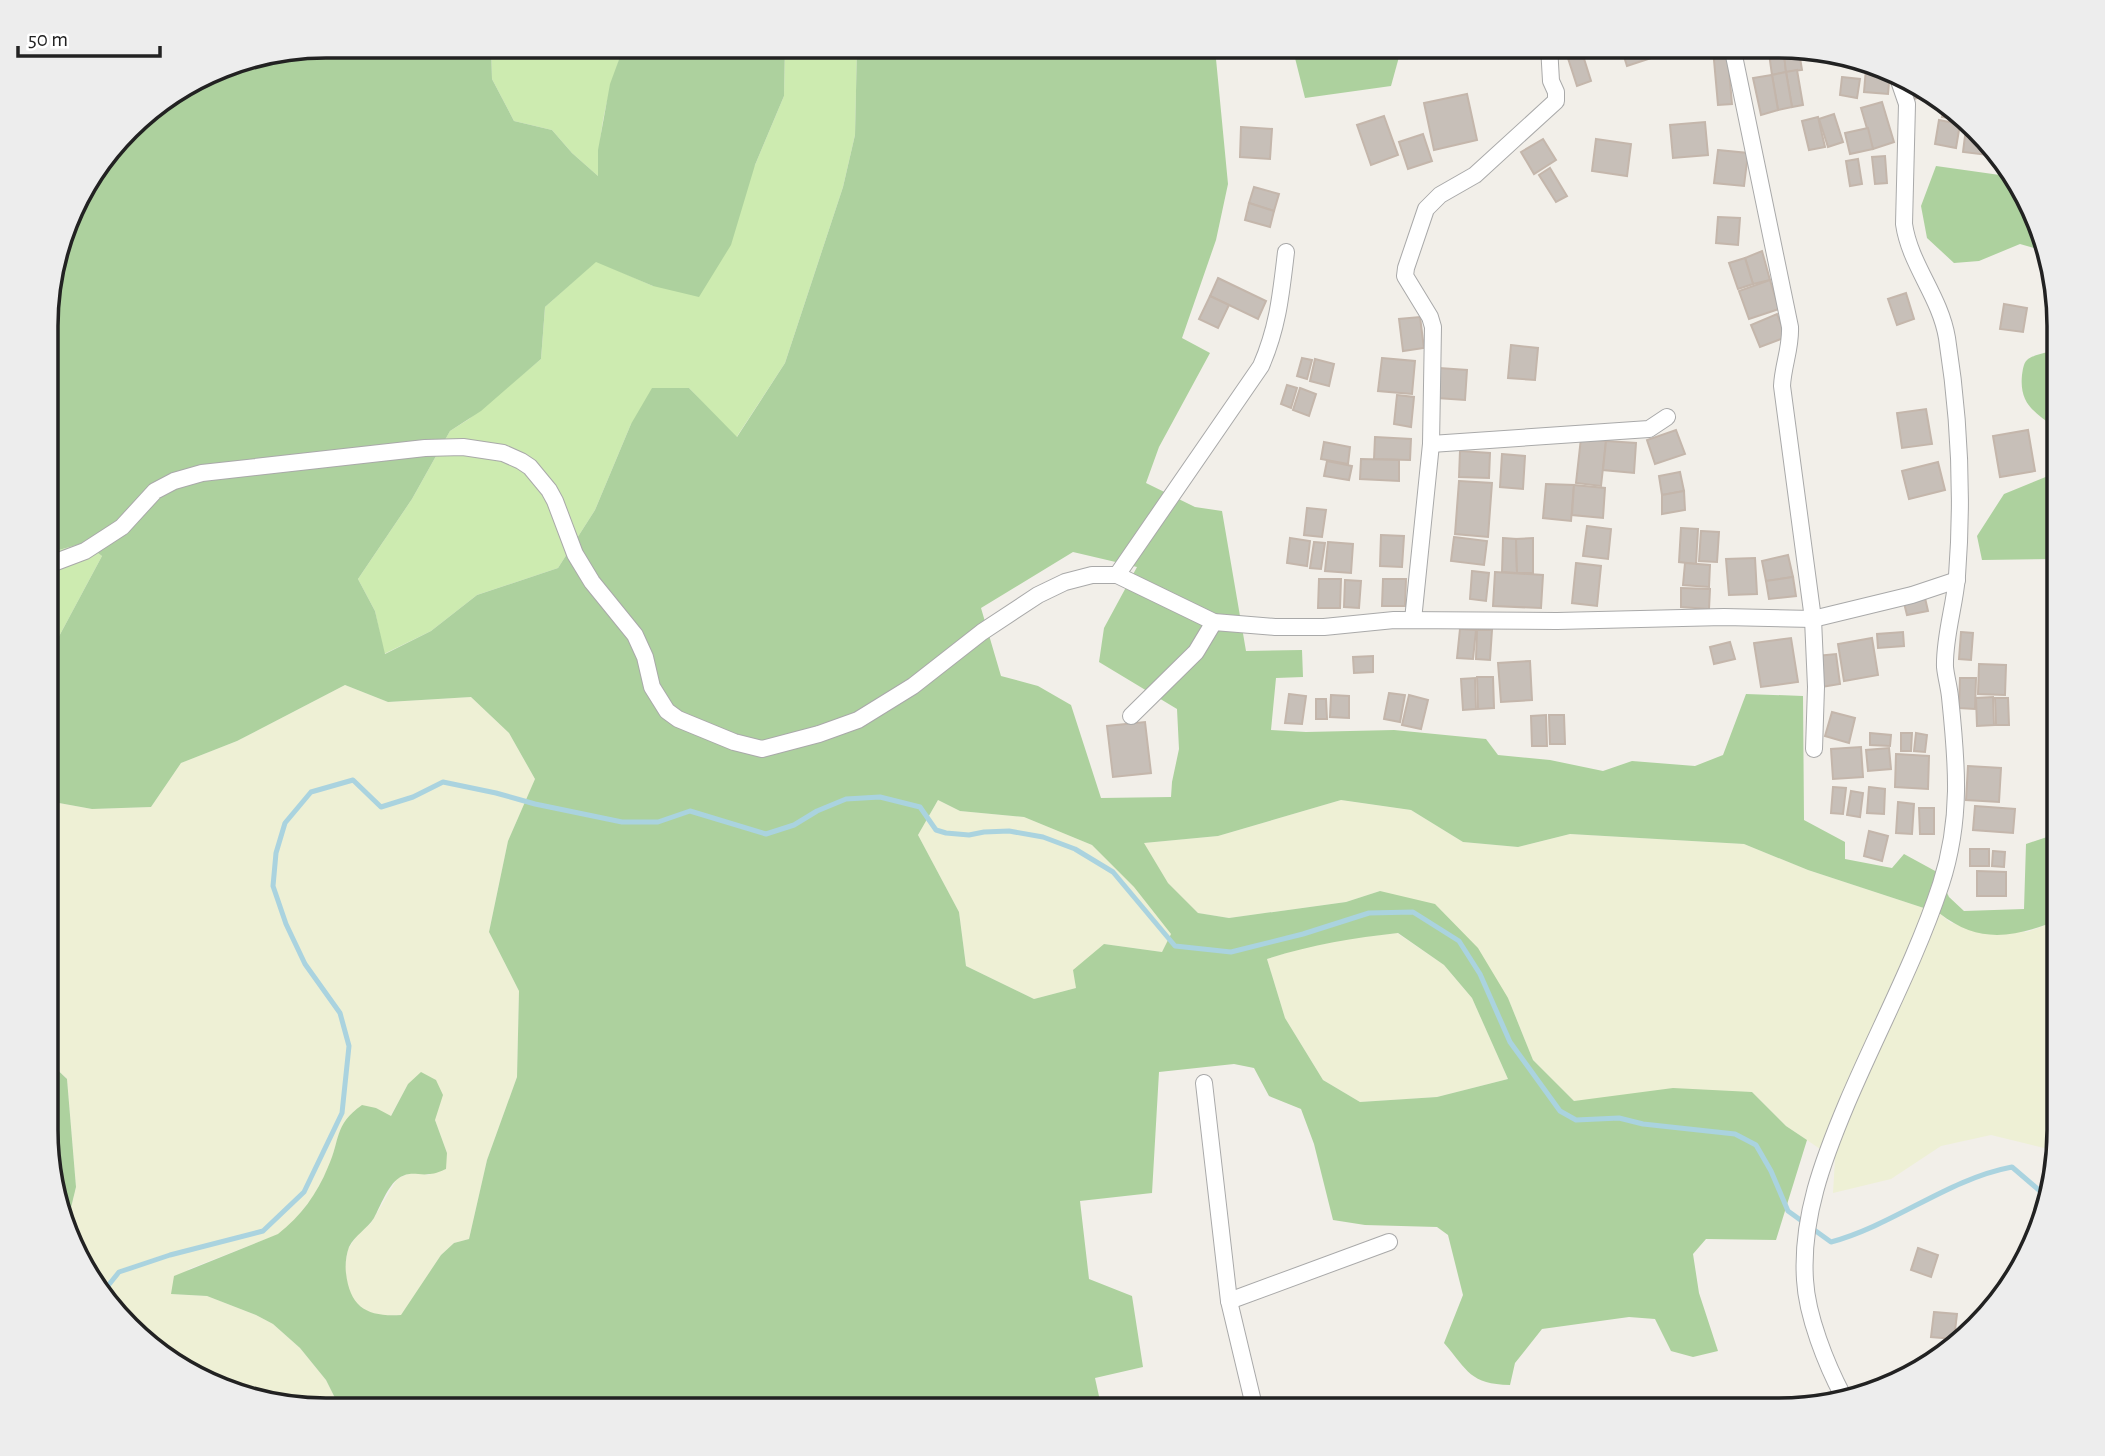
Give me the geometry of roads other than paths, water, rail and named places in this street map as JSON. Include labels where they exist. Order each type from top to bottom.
[{"type":"street","points":[[1413,620],[1431,444],[1433,327],[1430,317],[1408,284],[1406,268],[1426,209],[1433,200],[1475,175],[1556,101],[1550,58]]},
{"type":"street","points":[[1734,58],[1790,327],[1782,386],[1813,619],[1816,687],[1814,749]]},
{"type":"street","points":[[1841,1391],[1828,1365],[1814,1324],[1805,1283],[1810,1208],[1824,1159],[1875,1035],[1920,940],[1941,884],[1956,818],[1957,790],[1950,695],[1945,665],[1957,579],[1960,488],[1943,317],[1906,241],[1903,192],[1907,104],[1901,87]]},
{"type":"street","points":[[1117,575],[1261,366],[1279,314],[1286,252]]},
{"type":"street","points":[[1431,444],[1649,429],[1667,417]]},
{"type":"street","points":[[58,561],[85,551],[122,527],[155,491],[173,481],[202,473],[425,448],[463,447],[503,453],[530,467],[549,490],[575,554],[592,582],[635,635],[645,657],[652,687],[667,711],[678,719],[734,741],[762,748],[819,734],[858,720],[913,686],[982,632],[1038,595],[1065,582],[1092,575],[1117,575],[1214,622],[1252,626],[1324,627],[1413,620],[1557,621],[1724,617],[1813,619],[1912,595],[1957,579]]},
{"type":"street","points":[[1131,716],[1196,652],[1214,622]]},
{"type":"street","points":[[1204,1083],[1229,1301],[1252,1398]]},
{"type":"street","points":[[1229,1301],[1389,1242]]},
{"type":"waterway","points":[[108,1286],[119,1272],[170,1255],[263,1231],[304,1192],[342,1113],[349,1046],[340,1013],[305,964],[286,924],[273,886],[276,853],[285,823],[311,792],[353,780],[381,807],[413,797],[443,782],[622,822],[658,822],[690,811],[766,834],[794,825],[817,811],[846,799],[880,797],[920,807],[936,830],[946,833],[969,835],[1009,831],[1043,837],[1075,849],[1113,872],[1175,946],[1231,952],[1303,934],[1369,913],[1413,912],[1459,941],[1480,974],[1510,1042],[1560,1111],[1576,1120],[1619,1118],[1643,1124],[1735,1134],[1756,1145],[1771,1171],[1788,1211],[1831,1242],[1877,1225],[1966,1181],[2012,1167],[2040,1191]]}]
